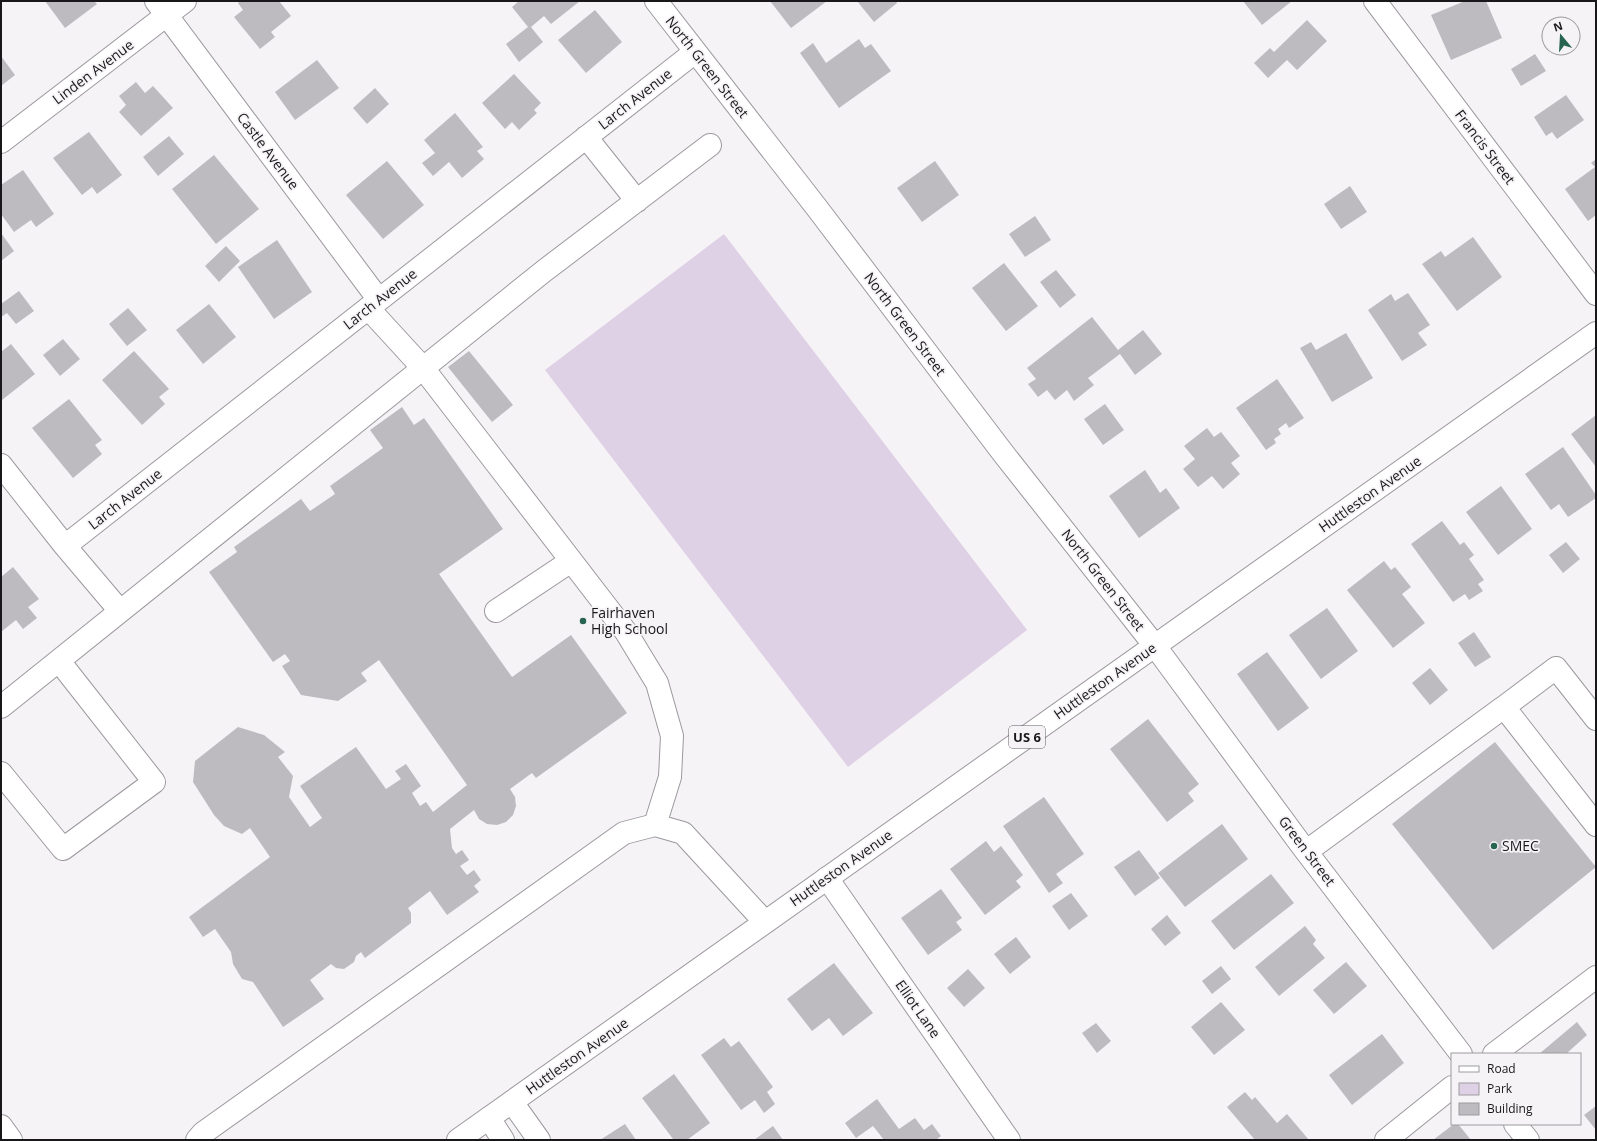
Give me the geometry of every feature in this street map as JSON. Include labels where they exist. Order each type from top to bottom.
[{"type":"main road","name":"Linden Avenue","points":[[1,142],[162,8],[185,1]]},
{"type":"main road","name":"North Green Street","points":[[656,1],[817,208],[1003,453],[1155,646]]},
{"type":"main road","name":"Francis Street","points":[[1374,1],[1596,294]]},
{"type":"main road","name":"Castle Avenue","points":[[162,8],[373,304],[626,632],[657,683],[672,736],[670,777],[655,825]]},
{"type":"main road","name":"Larch Avenue","points":[[65,546],[695,52]]},
{"type":"main road","points":[[586,137],[637,201]]},
{"type":"main road","points":[[1,707],[544,271],[710,145]]},
{"type":"main road","name":"Huttleston Avenue","points":[[458,1140],[1596,333]]},
{"type":"main road","points":[[1,464],[65,546],[120,611]]},
{"type":"main road","points":[[496,611],[571,561]]},
{"type":"main road","name":"Green Street","points":[[1155,646],[1307,851],[1460,1053]]},
{"type":"main road","points":[[1,773],[63,849],[154,782],[59,661]]},
{"type":"main road","points":[[1307,851],[1556,668],[1596,719]]},
{"type":"main road","points":[[1504,706],[1596,825]]},
{"type":"main road","points":[[197,1140],[203,1133],[624,834],[655,825],[683,833],[765,922]]},
{"type":"main road","name":"Elliot Lane","points":[[827,878],[1009,1140]]},
{"type":"main road","points":[[1495,1053],[1596,977]]},
{"type":"main road","points":[[1386,1140],[1451,1088]]},
{"type":"main road","points":[[512,1102],[539,1140]]},
{"type":"main road","points":[[489,1118],[504,1140]]},
{"type":"main road","points":[[1517,1125],[1528,1140]]},
{"type":"main road","points":[[1,1126],[11,1140]]},
{"type":"green space","points":[[724,234],[1027,630],[848,767],[545,370]]},
{"type":"building","points":[[45,1],[94,1],[97,4],[65,28]]},
{"type":"building","points":[[240,1],[279,1],[291,16],[271,32],[275,37],[260,49],[234,17],[243,10],[238,3]]},
{"type":"building","points":[[519,1],[580,1],[551,24],[544,16],[531,27],[543,42],[519,62],[506,44],[528,27],[512,7]]},
{"type":"building","points":[[770,1],[827,1],[791,28]]},
{"type":"building","points":[[857,1],[896,1],[897,3],[874,22]]},
{"type":"building","points":[[1243,1],[1292,1],[1262,25]]},
{"type":"building","points":[[1465,1],[1486,1],[1502,38],[1451,60],[1431,15]]},
{"type":"building","points":[[595,10],[622,42],[586,73],[558,40]]},
{"type":"building","points":[[1307,20],[1327,41],[1297,70],[1287,60],[1268,78],[1254,63],[1270,48],[1274,52]]},
{"type":"building","points":[[859,39],[865,48],[871,44],[891,71],[839,108],[800,53],[813,43],[826,63]]},
{"type":"building","points":[[1535,54],[1546,71],[1521,86],[1511,69]]},
{"type":"building","points":[[1,56],[15,75],[1,86]]},
{"type":"building","points":[[317,60],[339,88],[295,120],[275,92]]},
{"type":"building","points":[[514,74],[541,103],[534,110],[537,113],[519,130],[512,122],[505,129],[482,103]]},
{"type":"building","points":[[136,82],[145,93],[153,86],[173,108],[141,136],[119,112],[126,105],[119,96]]},
{"type":"building","points":[[375,88],[389,104],[367,124],[353,108]]},
{"type":"building","points":[[1566,95],[1584,120],[1557,139],[1552,132],[1546,136],[1534,117]]},
{"type":"building","points":[[455,113],[483,147],[477,151],[484,159],[462,178],[449,162],[433,176],[422,163],[435,153],[424,140]]},
{"type":"building","points":[[89,132],[122,175],[97,194],[92,187],[82,195],[53,158]]},
{"type":"building","points":[[169,136],[184,154],[158,176],[143,157]]},
{"type":"building","points":[[214,155],[259,209],[216,244],[172,189]]},
{"type":"building","points":[[1596,159],[1596,215],[1588,221],[1565,189],[1595,167],[1591,163]]},
{"type":"building","points":[[387,161],[424,205],[383,239],[346,195]]},
{"type":"building","points":[[935,161],[959,195],[922,222],[897,188]]},
{"type":"building","points":[[23,170],[54,214],[36,227],[31,220],[14,232],[1,214],[1,185]]},
{"type":"building","points":[[1350,186],[1367,212],[1341,229],[1324,204]]},
{"type":"building","points":[[1035,216],[1051,240],[1025,257],[1009,234]]},
{"type":"building","points":[[1,233],[14,251],[1,261]]},
{"type":"building","points":[[1473,237],[1502,277],[1457,311],[1422,264],[1441,251],[1445,257]]},
{"type":"building","points":[[277,240],[312,292],[274,319],[238,267]]},
{"type":"building","points":[[226,246],[240,261],[219,282],[205,266]]},
{"type":"building","points":[[1004,263],[1038,306],[1006,331],[972,288]]},
{"type":"building","points":[[1056,270],[1076,295],[1060,308],[1040,282]]},
{"type":"building","points":[[19,291],[34,311],[16,324],[7,313],[1,317],[1,304]]},
{"type":"building","points":[[1408,293],[1430,325],[1418,333],[1427,345],[1402,361],[1368,310],[1391,294],[1395,301]]},
{"type":"building","points":[[209,304],[236,337],[203,364],[176,330]]},
{"type":"building","points":[[128,308],[147,330],[127,346],[109,324]]},
{"type":"building","points":[[1092,317],[1118,350],[1143,330],[1162,354],[1135,375],[1120,354],[1088,378],[1094,385],[1074,401],[1067,390],[1055,400],[1047,390],[1038,397],[1028,384],[1036,379],[1027,368]]},
{"type":"building","points":[[1346,333],[1373,378],[1332,402],[1300,348],[1311,342],[1316,350]]},
{"type":"building","points":[[63,339],[80,359],[60,376],[43,355]]},
{"type":"building","points":[[11,344],[35,374],[2,400],[1,352]]},
{"type":"building","points":[[134,351],[169,389],[159,397],[165,404],[142,425],[102,380]]},
{"type":"building","points":[[469,351],[513,405],[492,422],[448,367]]},
{"type":"building","points":[[1277,379],[1304,418],[1289,428],[1286,423],[1278,429],[1281,434],[1274,439],[1276,443],[1266,450],[1236,408]]},
{"type":"building","points":[[69,399],[102,440],[95,445],[102,454],[73,478],[32,428]]},
{"type":"building","points":[[1105,404],[1124,430],[1103,445],[1084,419]]},
{"type":"building","points":[[402,407],[414,425],[424,418],[503,529],[439,574],[512,677],[571,635],[627,713],[536,778],[532,773],[510,789],[515,797],[516,806],[513,815],[506,822],[497,825],[487,824],[479,819],[474,810],[450,829],[452,848],[456,854],[462,850],[469,860],[460,866],[467,875],[474,870],[481,880],[474,886],[479,892],[447,915],[430,891],[408,908],[411,913],[411,923],[365,958],[361,952],[356,956],[354,962],[344,969],[336,968],[331,964],[310,980],[324,999],[283,1027],[253,982],[242,979],[233,964],[231,952],[215,929],[203,937],[189,917],[270,857],[250,828],[242,834],[224,826],[214,815],[193,782],[195,761],[238,727],[264,735],[285,752],[278,757],[293,776],[289,797],[310,827],[322,818],[300,786],[356,747],[386,789],[401,779],[395,771],[406,764],[421,786],[412,793],[420,806],[426,802],[433,812],[467,785],[379,660],[361,673],[367,681],[338,701],[301,695],[282,666],[290,661],[285,654],[273,662],[209,572],[237,552],[234,547],[301,499],[310,511],[335,494],[330,486],[383,448],[370,430]]},
{"type":"building","points":[[1596,415],[1596,467],[1571,434]]},
{"type":"building","points":[[1207,428],[1214,437],[1221,432],[1240,456],[1231,463],[1240,474],[1223,489],[1212,476],[1198,487],[1183,469],[1195,459],[1184,446]]},
{"type":"building","points":[[1563,447],[1596,495],[1596,498],[1568,517],[1559,504],[1551,510],[1525,474]]},
{"type":"building","points":[[1145,470],[1160,493],[1166,488],[1180,508],[1139,538],[1109,496]]},
{"type":"building","points":[[1501,486],[1532,529],[1498,555],[1466,512]]},
{"type":"building","points":[[1442,521],[1460,545],[1464,542],[1474,555],[1469,559],[1484,580],[1478,584],[1483,591],[1469,600],[1465,594],[1453,602],[1411,544]]},
{"type":"building","points":[[1566,542],[1580,559],[1563,573],[1549,555]]},
{"type":"building","points":[[1384,561],[1391,570],[1395,567],[1411,587],[1402,594],[1425,623],[1393,648],[1347,590]]},
{"type":"building","points":[[13,567],[39,599],[28,607],[37,618],[23,629],[16,620],[1,632],[1,577]]},
{"type":"building","points":[[1327,608],[1358,651],[1321,679],[1289,635]]},
{"type":"building","points":[[1474,632],[1491,657],[1475,667],[1458,643]]},
{"type":"building","points":[[1267,652],[1309,708],[1278,731],[1237,674]]},
{"type":"building","points":[[1430,668],[1448,690],[1430,705],[1412,683]]},
{"type":"building","points":[[1148,719],[1199,784],[1188,793],[1194,801],[1167,822],[1110,749]]},
{"type":"building","name":"SMEC","points":[[1495,742],[1596,867],[1493,950],[1392,824]]},
{"type":"building","points":[[1044,797],[1084,854],[1056,874],[1063,883],[1049,893],[1003,826]]},
{"type":"building","points":[[1222,824],[1248,859],[1185,907],[1158,873]]},
{"type":"building","points":[[986,841],[994,852],[1001,846],[1023,875],[1016,881],[1021,887],[985,915],[950,869]]},
{"type":"building","points":[[1139,850],[1160,878],[1135,896],[1114,867]]},
{"type":"building","points":[[1271,874],[1294,903],[1234,950],[1211,921]]},
{"type":"building","points":[[941,889],[962,918],[956,922],[962,930],[928,955],[901,918]]},
{"type":"building","points":[[1071,893],[1088,916],[1069,930],[1052,906]]},
{"type":"building","points":[[1167,915],[1181,933],[1165,946],[1151,929]]},
{"type":"building","points":[[1305,926],[1316,940],[1313,944],[1325,958],[1279,996],[1255,967]]},
{"type":"building","points":[[1016,937],[1031,957],[1010,974],[994,954]]},
{"type":"building","points":[[1346,962],[1367,986],[1334,1014],[1313,990]]},
{"type":"building","points":[[834,963],[873,1013],[843,1036],[829,1018],[812,1031],[787,999]]},
{"type":"building","points":[[1221,966],[1231,979],[1212,994],[1202,981]]},
{"type":"building","points":[[968,969],[985,988],[964,1007],[947,988]]},
{"type":"building","points":[[1221,1002],[1245,1030],[1214,1055],[1191,1027]]},
{"type":"building","points":[[1577,1022],[1587,1035],[1567,1053],[1540,1053]]},
{"type":"building","points":[[1096,1023],[1111,1041],[1097,1053],[1082,1033]]},
{"type":"building","points":[[1382,1034],[1404,1063],[1352,1105],[1329,1075]]},
{"type":"building","points":[[724,1038],[731,1047],[739,1041],[773,1087],[767,1092],[775,1104],[764,1113],[755,1100],[741,1110],[701,1055]]},
{"type":"building","points":[[674,1074],[710,1123],[687,1140],[671,1140],[673,1139],[642,1098]]},
{"type":"building","points":[[1245,1092],[1252,1100],[1255,1097],[1277,1123],[1287,1114],[1309,1140],[1255,1140],[1227,1107]]},
{"type":"building","points":[[877,1099],[899,1129],[915,1118],[924,1130],[932,1124],[941,1136],[936,1140],[884,1140],[873,1126],[856,1138],[845,1123]]},
{"type":"building","points":[[1596,1106],[1596,1130],[1584,1115]]},
{"type":"building","points":[[625,1124],[636,1140],[600,1140]]},
{"type":"building","points":[[1453,1125],[1459,1125],[1471,1140],[1433,1140]]},
{"type":"building","points":[[773,1126],[783,1140],[754,1140]]},
{"type":"place","name":"Fairhaven High School","points":[[583,621]]},
{"type":"place","name":"SMEC","points":[[1494,846]]}]
